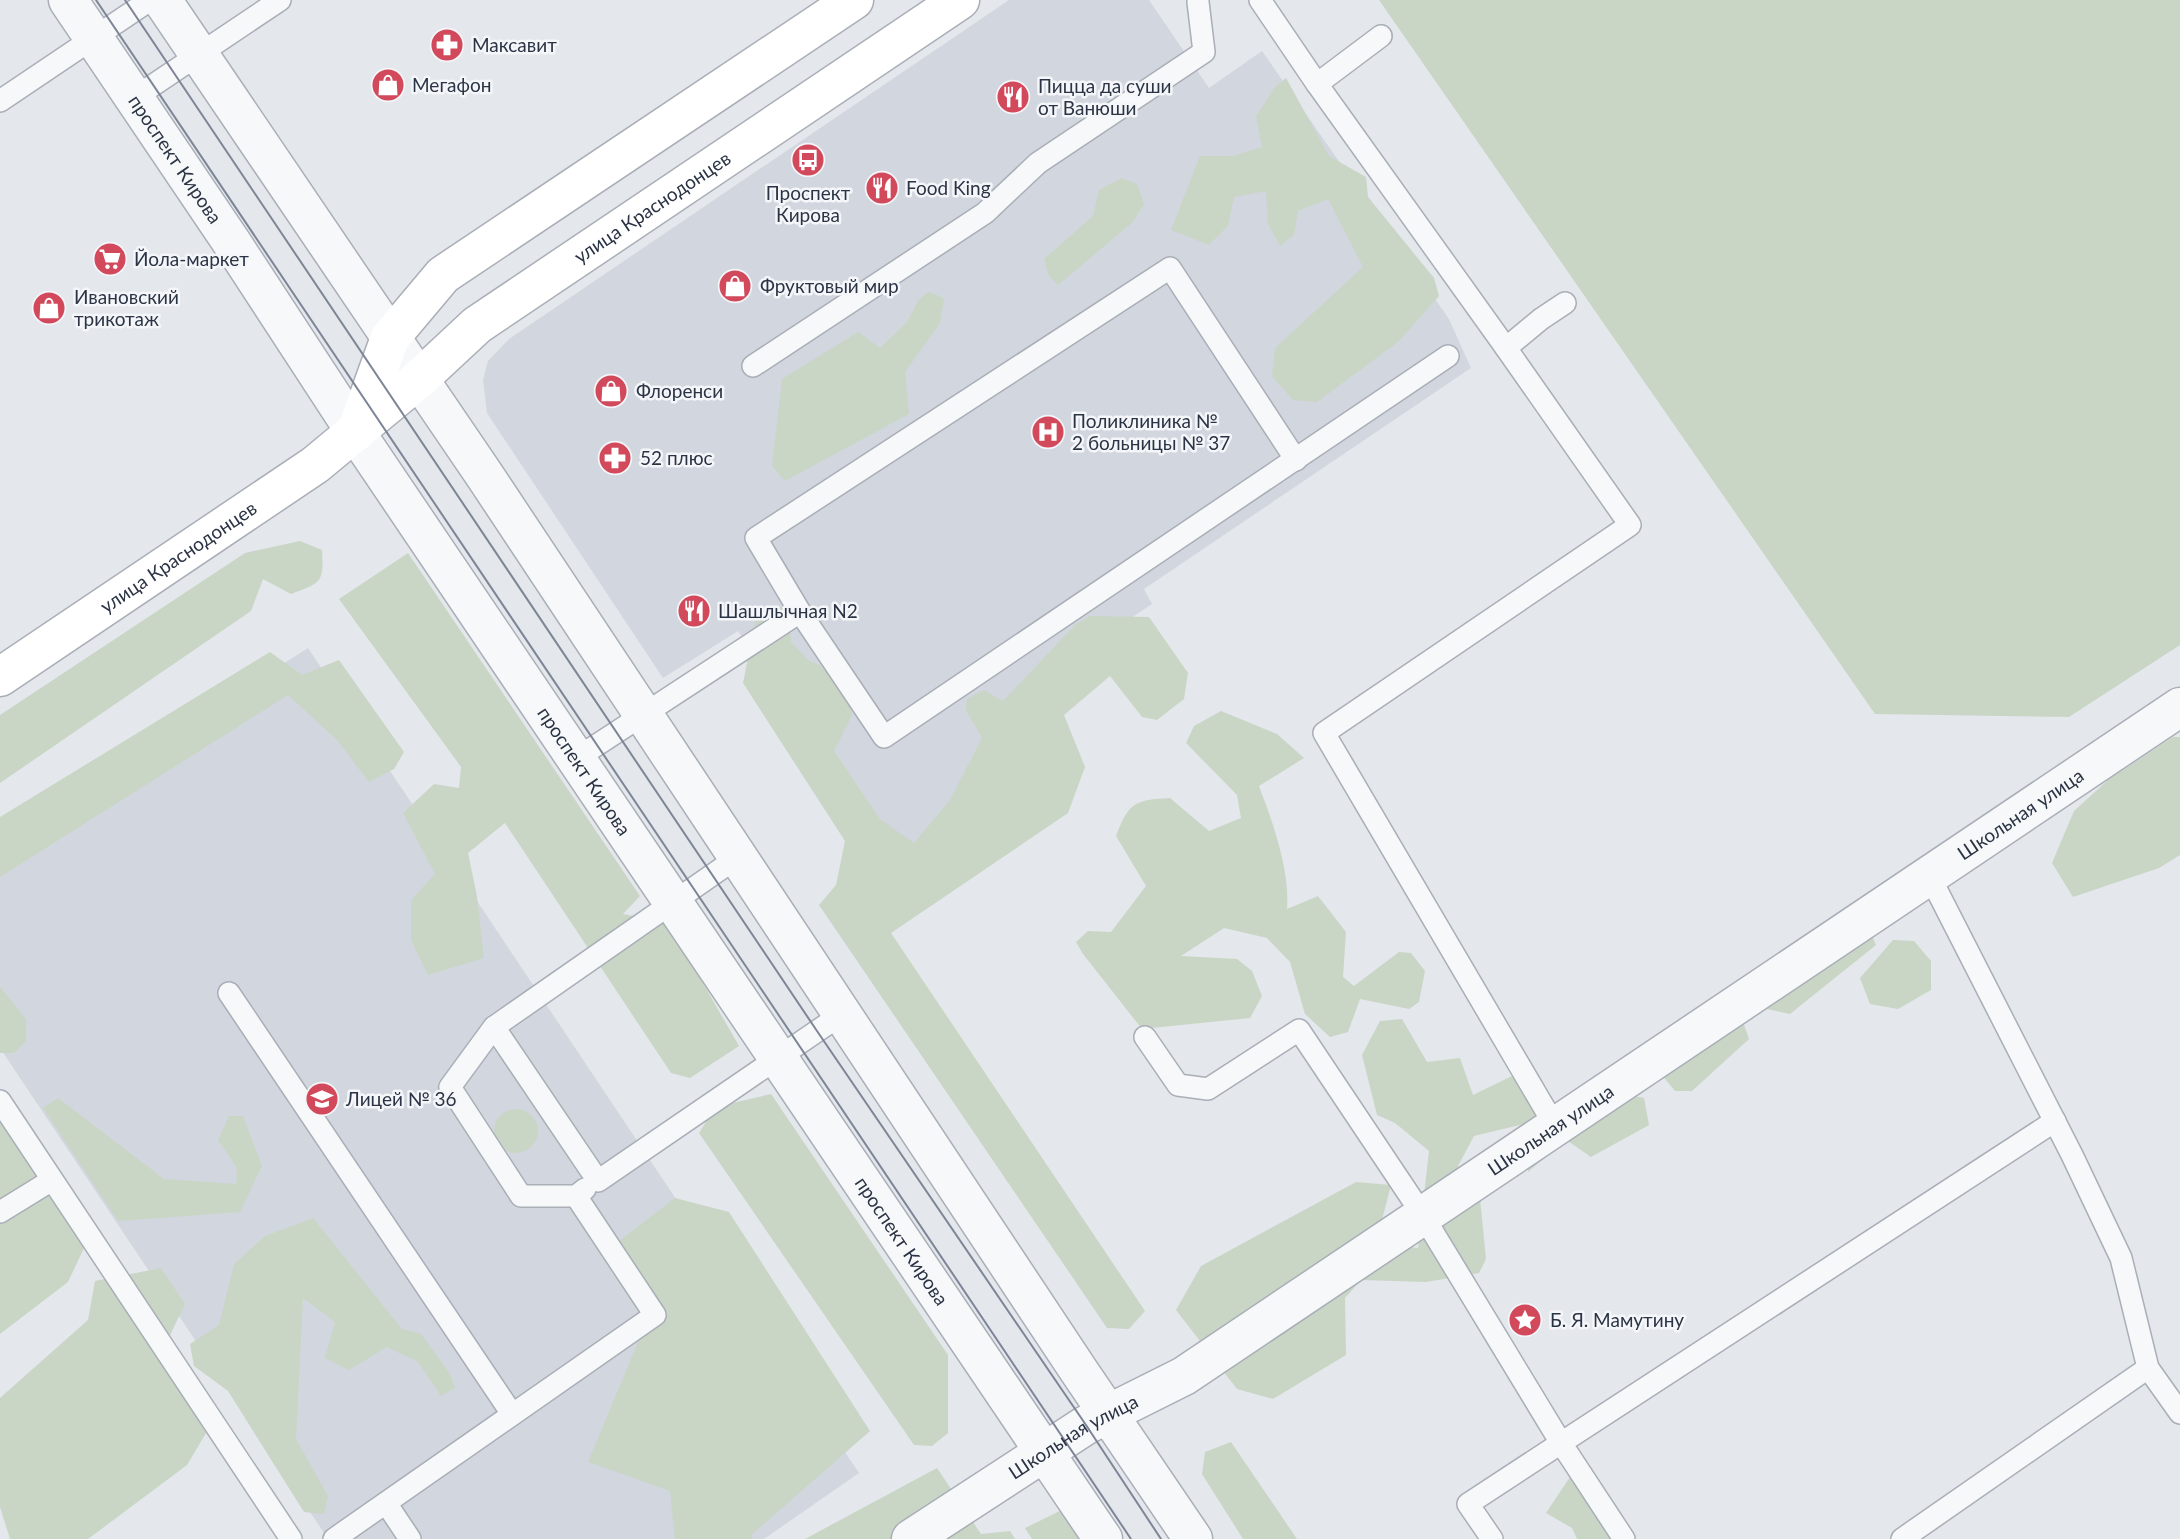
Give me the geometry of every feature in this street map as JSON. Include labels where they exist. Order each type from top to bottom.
[{"type":"main road","points":[[356,433],[390,338],[443,275],[854,0]]},
{"type":"main road","name":"улица Краснодонцев","points":[[0,677],[315,465],[419,379],[477,325],[960,0]]},
{"type":"street","name":"проспект Кирова","points":[[68,0],[356,433],[1103,1539]]},
{"type":"street","points":[[162,0],[419,379],[1193,1539]]},
{"type":"street","name":"Школьная улица","points":[[911,1539],[1086,1425],[1184,1376],[2180,707]]},
{"type":"lane","points":[[0,101],[150,0]]},
{"type":"lane","points":[[134,98],[280,0]]},
{"type":"lane","points":[[1260,0],[1630,524],[1324,733],[1555,1126]]},
{"type":"lane","points":[[753,366],[985,213],[1038,163],[1204,52],[1199,1]]},
{"type":"lane","points":[[1317,84],[1381,36]]},
{"type":"lane","points":[[1296,460],[1170,268],[756,538],[800,612],[884,737],[1296,460],[1448,356]]},
{"type":"lane","points":[[1506,348],[1564,303]]},
{"type":"lane","points":[[577,758],[800,612]]},
{"type":"lane","points":[[738,858],[495,1027],[450,1087],[521,1196],[576,1196],[842,1014]]},
{"type":"lane","points":[[1930,877],[2121,1258],[2148,1368],[2180,1413]]},
{"type":"lane","points":[[229,993],[512,1414]]},
{"type":"lane","points":[[495,1027],[598,1181]]},
{"type":"lane","points":[[1145,1037],[1178,1085],[1208,1088],[1299,1030],[1422,1214],[1624,1539]]},
{"type":"lane","points":[[0,1101],[291,1539]]},
{"type":"lane","points":[[1492,1539],[1468,1504],[2054,1121]]},
{"type":"lane","points":[[0,1212],[52,1180]]},
{"type":"lane","points":[[334,1539],[655,1315],[576,1196]]},
{"type":"lane","points":[[1902,1539],[2148,1368]]},
{"type":"lane","points":[[386,1503],[410,1539]]},
{"type":"shaded area","name":"Поликлиника № 2 больницы № 37","points":[[1009,0],[1149,0],[1209,88],[1262,51],[1449,319],[1471,368],[1144,589],[1152,604],[1011,698],[1050,758],[887,862],[738,631],[663,678],[487,413],[483,380],[488,361],[509,339]]},
{"type":"shaded area","name":"Лицей № 36","points":[[308,648],[859,1473],[764,1539],[328,1539],[0,1048],[0,844]]},
{"type":"green space","points":[[1379,0],[2180,0],[2180,645],[2069,717],[1875,714]]},
{"type":"green space","points":[[1286,78],[1329,156],[1366,177],[1368,197],[1434,278],[1439,296],[1398,342],[1317,402],[1293,400],[1272,376],[1275,348],[1363,267],[1328,199],[1298,211],[1294,235],[1280,246],[1268,224],[1266,191],[1234,197],[1228,226],[1209,245],[1171,230],[1200,156],[1233,156],[1262,147],[1256,116],[1275,87]]},
{"type":"green space","points":[[1122,178],[1137,184],[1144,204],[1133,222],[1058,285],[1049,276],[1044,259],[1093,216],[1099,190]]},
{"type":"green space","points":[[929,292],[944,298],[940,323],[905,372],[909,414],[785,481],[772,466],[782,379],[858,332],[880,348],[907,322],[919,299]]},
{"type":"green space","points":[[300,541],[322,550],[321,576],[315,584],[291,594],[263,579],[251,611],[0,783],[0,715],[245,553]]},
{"type":"green space","points":[[408,553],[640,896],[623,914],[668,922],[739,1046],[690,1078],[671,1073],[505,823],[468,853],[477,896],[484,958],[428,975],[411,940],[411,900],[435,874],[403,813],[434,784],[459,788],[461,767],[339,599]]},
{"type":"green space","points":[[788,606],[791,642],[808,660],[819,665],[845,687],[852,715],[834,751],[880,819],[914,843],[950,800],[982,738],[966,710],[967,699],[984,690],[1003,701],[1076,624],[1090,616],[1149,617],[1188,673],[1184,699],[1157,720],[1142,717],[1110,676],[1064,715],[1085,767],[1068,813],[891,933],[1145,1311],[1129,1329],[1107,1328],[819,905],[836,885],[845,841],[743,683],[757,613]]},
{"type":"green space","points":[[270,652],[302,675],[339,660],[404,752],[394,769],[369,782],[337,740],[288,695],[0,877],[0,817]]},
{"type":"green space","points":[[1221,711],[1277,734],[1304,758],[1259,786],[1283,863],[1287,909],[1318,896],[1346,932],[1343,977],[1354,986],[1399,952],[1411,953],[1425,971],[1419,1002],[1409,1009],[1360,999],[1348,1032],[1330,1037],[1305,1014],[1290,962],[1267,938],[1224,928],[1181,956],[1237,959],[1252,971],[1262,996],[1250,1018],[1142,1029],[1083,954],[1076,942],[1088,931],[1111,932],[1146,886],[1116,836],[1125,816],[1135,805],[1149,800],[1170,798],[1209,831],[1241,818],[1237,795],[1186,743],[1194,726]]},
{"type":"green space","points":[[2173,737],[2180,737],[2180,855],[2159,868],[2073,897],[2052,863],[2074,811],[2108,780]]},
{"type":"green space","points":[[1867,924],[1876,945],[1790,1014],[1767,1009],[1766,990]]},
{"type":"green space","points":[[1893,940],[1914,941],[1931,961],[1931,990],[1898,1009],[1870,1004],[1860,978]]},
{"type":"green space","points":[[0,987],[26,1019],[26,1041],[14,1053],[0,1053]]},
{"type":"green space","points":[[1740,1013],[1749,1039],[1692,1091],[1675,1091],[1661,1074]]},
{"type":"green space","points":[[1402,1019],[1427,1062],[1460,1058],[1473,1095],[1514,1075],[1537,1080],[1553,1151],[1528,1172],[1528,1123],[1474,1136],[1458,1166],[1480,1198],[1486,1259],[1479,1273],[1426,1282],[1361,1280],[1345,1298],[1346,1355],[1273,1399],[1237,1389],[1176,1310],[1201,1266],[1356,1182],[1391,1185],[1382,1220],[1392,1245],[1418,1248],[1429,1151],[1395,1123],[1377,1115],[1362,1055],[1380,1021]]},
{"type":"green space","points":[[1615,1092],[1644,1098],[1649,1125],[1591,1157],[1565,1139]]},
{"type":"green space","points":[[771,1094],[948,1355],[948,1433],[932,1446],[914,1445],[699,1133],[715,1107]]},
{"type":"green space","points":[[58,1098],[164,1179],[236,1184],[237,1168],[218,1140],[229,1116],[243,1116],[262,1166],[240,1212],[118,1221],[43,1108]]},
{"type":"green space","points":[[516,1109],[532,1115],[538,1131],[532,1147],[516,1153],[500,1147],[494,1131],[500,1115]]},
{"type":"green space","points":[[0,1120],[84,1248],[68,1282],[0,1334]]},
{"type":"green space","points":[[675,1198],[729,1212],[870,1431],[751,1535],[753,1539],[675,1539],[670,1491],[588,1462],[654,1304],[614,1245]]},
{"type":"green space","points":[[313,1218],[402,1329],[421,1334],[450,1374],[455,1388],[441,1396],[418,1362],[387,1347],[349,1370],[325,1358],[335,1322],[303,1298],[296,1439],[328,1496],[324,1514],[304,1512],[228,1391],[194,1366],[190,1344],[219,1325],[234,1264],[265,1236]]},
{"type":"green space","points":[[161,1268],[185,1304],[159,1358],[206,1433],[187,1465],[88,1539],[10,1539],[0,1507],[0,1398],[88,1320],[95,1281]]},
{"type":"green space","points":[[1231,1442],[1297,1539],[1243,1539],[1202,1474],[1205,1452]]},
{"type":"green space","points":[[937,1468],[981,1534],[1010,1531],[1015,1539],[805,1539]]},
{"type":"green space","points":[[1576,1468],[1624,1539],[1577,1539],[1572,1528],[1546,1513]]},
{"type":"green space","points":[[1064,1509],[1084,1539],[1032,1539],[1025,1528]]},
{"type":"tram line","points":[[96,0],[1131,1539]]},
{"type":"tram line","points":[[125,0],[1161,1539]]},
{"type":"place","name":"Максавит","points":[[447,45]]},
{"type":"place","name":"Мегафон","points":[[388,85]]},
{"type":"place","name":"Пицца да суши от Ванюши","points":[[1013,97]]},
{"type":"place","name":"Проспект Кирова","points":[[808,160]]},
{"type":"place","name":"Food King","points":[[882,188]]},
{"type":"place","name":"Йола-маркет","points":[[110,259]]},
{"type":"place","name":"Фруктовый мир","points":[[735,286]]},
{"type":"place","name":"Ивановский трикотаж","points":[[49,308]]},
{"type":"place","name":"Флоренси","points":[[611,391]]},
{"type":"place","name":"Поликлиника № 2 больницы № 37","points":[[1048,432]]},
{"type":"place","name":"52 плюс","points":[[615,458]]},
{"type":"place","name":"Шашлычная N2","points":[[694,611]]},
{"type":"place","name":"Лицей № 36","points":[[322,1099]]},
{"type":"place","name":"Б. Я. Мамутину","points":[[1525,1320]]}]
